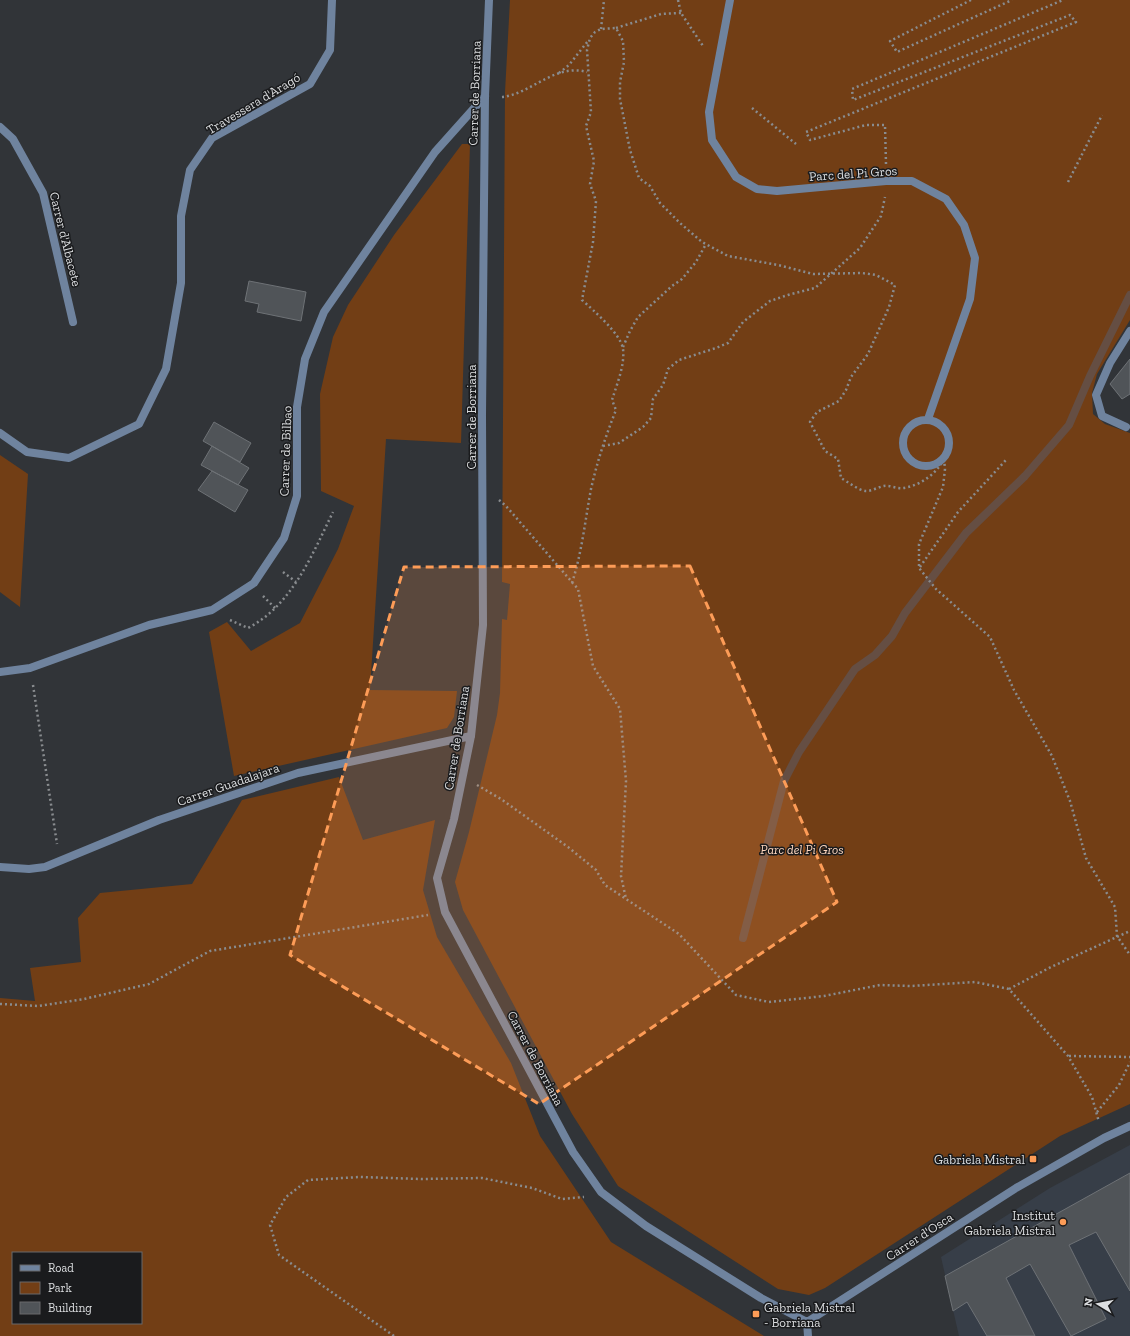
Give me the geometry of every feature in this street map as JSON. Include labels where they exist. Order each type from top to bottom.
[{"type":"street","name":"Travessera d'Aragó","points":[[0,433],[27,452],[70,458],[139,424],[166,370],[181,283],[181,216],[190,170],[212,138],[310,84],[330,50],[332,0]]},
{"type":"street","name":"Carrer de Borriana","points":[[489,0],[485,96],[483,625],[471,736],[454,819],[437,878],[445,912],[573,1152],[601,1192],[646,1226],[761,1298],[807,1322]]},
{"type":"street","name":"Parc del Pi Gros","points":[[730,0],[709,112],[712,140],[736,177],[757,189],[777,191],[886,181],[912,182],[946,199],[964,225],[975,258],[970,299],[928,419]]},
{"type":"street","name":"Carrer de Bilbao","points":[[0,672],[30,668],[150,625],[212,610],[254,583],[284,538],[297,496],[297,407],[305,359],[324,312],[435,152],[485,96]]},
{"type":"street","name":"Carrer d'Albacete","points":[[0,127],[12,139],[43,193],[73,322]]},
{"type":"street","points":[[1126,427],[1102,416],[1096,395],[1110,363],[1130,330]]},
{"type":"street","points":[[928,419],[941,424],[948,432],[949,446],[944,458],[936,464],[926,467],[916,464],[905,454],[902,446],[905,431],[914,421],[928,419]]},
{"type":"street","name":"Carrer Guadalajara","points":[[0,867],[29,870],[45,867],[159,820],[298,773],[471,736]]},
{"type":"street","name":"Carrer d'Osca","points":[[807,1322],[1016,1188],[1104,1138],[1130,1126]]},
{"type":"street","points":[[807,1322],[808,1336]]},
{"type":"path","points":[[601,29],[604,0]]},
{"type":"path","points":[[678,0],[681,13],[695,37],[718,65]]},
{"type":"path","points":[[971,0],[890,41],[897,52],[1012,0]]},
{"type":"path","points":[[603,446],[619,443],[643,427],[651,418],[653,399],[663,385],[668,369],[679,360],[728,343],[743,322],[770,301],[815,288],[860,248],[881,216],[884,205],[886,181],[885,125],[866,125],[810,140],[806,132],[1076,22],[1070,15],[853,100],[852,89],[1063,0]]},
{"type":"path","points":[[557,74],[568,65],[595,32],[601,29],[616,28],[661,14],[681,13]]},
{"type":"path","points":[[616,28],[623,41],[624,62],[620,82],[622,119],[639,178],[650,186],[660,203],[675,218],[706,244],[728,256],[778,265],[813,274],[862,273],[876,275],[895,285],[890,307],[868,354],[851,377],[846,390],[839,401],[817,412],[810,422],[825,452],[838,459],[841,478],[866,491],[885,486],[902,488],[914,485],[933,474],[941,467],[944,458]]},
{"type":"path","points":[[590,38],[586,50],[591,112],[586,126],[594,160],[590,184],[596,201],[593,242],[582,300],[610,326],[623,348]]},
{"type":"path","points":[[485,96],[503,97],[557,74],[576,69],[587,72]]},
{"type":"path","points":[[752,108],[796,144]]},
{"type":"path","points":[[1068,182],[1102,115]]},
{"type":"path","points":[[572,583],[580,559],[592,489],[603,446],[616,410],[612,400],[620,375],[623,348],[638,317],[672,286],[682,280],[696,262],[706,244]]},
{"type":"path","points":[[944,458],[945,468],[943,487],[919,544],[919,568],[936,589],[990,637],[1014,690],[1052,756],[1070,801],[1086,858],[1115,907],[1117,936],[1130,955]]},
{"type":"path","points":[[919,568],[939,537],[958,512],[1006,460]]},
{"type":"path","points":[[483,486],[506,506],[578,589],[593,666],[620,709],[626,781],[622,876],[626,899]]},
{"type":"path","points":[[212,610],[248,628],[264,620],[284,600],[296,582],[308,562],[333,512]]},
{"type":"path","points":[[283,572],[296,582]]},
{"type":"path","points":[[263,596],[275,608]]},
{"type":"path","points":[[35,692],[58,844]]},
{"type":"path","points":[[463,776],[501,799],[568,847],[596,870],[605,885],[679,934],[736,995],[769,1002],[824,996],[880,985],[911,986],[975,982],[1009,989],[1068,1056],[1092,1097],[1104,1138]]},
{"type":"path","points":[[0,1004],[39,1006],[84,999],[149,984],[210,951],[445,912]]},
{"type":"path","points":[[1009,989],[1051,967],[1130,931]]},
{"type":"path","points":[[1068,1056],[1130,1057]]},
{"type":"path","points":[[1096,1112],[1119,1085],[1130,1062]]},
{"type":"path","points":[[394,1336],[279,1254],[270,1225],[286,1197],[308,1180],[360,1177],[421,1179],[482,1178],[532,1188],[562,1199],[587,1197],[601,1192]]},
{"type":"highlighted area","points":[[690,566],[837,902],[539,1104],[290,955],[404,567]]},
{"type":"shaded area","name":"Institut Gabriela Mistral","points":[[1130,1145],[1130,1336],[959,1336],[941,1257],[1050,1188]]},
{"type":"green space","name":"Parc del Pi Gros","points":[[510,0],[1130,0],[1130,320],[1097,374],[1092,393],[1093,414],[1105,424],[1130,433],[1130,1104],[1060,1136],[825,1288],[809,1295],[778,1289],[618,1186],[572,1114],[463,910],[455,882],[469,832],[497,715],[500,693],[502,619],[507,620],[510,584],[502,582],[505,92]]},
{"type":"green space","points":[[462,144],[470,144],[461,443],[386,439],[370,690],[457,691],[454,717],[447,728],[234,776],[209,632],[227,622],[251,651],[300,623],[338,549],[354,506],[321,491],[320,394],[333,337],[348,305],[394,235]]},
{"type":"green space","points":[[0,455],[28,474],[20,607],[0,592]]},
{"type":"green space","points":[[339,777],[363,840],[435,820],[423,890],[437,937],[511,1063],[540,1136],[611,1242],[764,1336],[0,1336],[0,998],[35,1001],[30,968],[81,962],[78,918],[100,893],[192,884],[242,800]]},
{"type":"building","points":[[249,281],[306,292],[301,321],[257,312],[259,304],[245,301]]},
{"type":"building","points":[[1130,359],[1130,394],[1122,399],[1110,384]]},
{"type":"building","points":[[214,422],[251,443],[240,462],[203,441]]},
{"type":"building","points":[[212,446],[249,468],[238,485],[201,465]]},
{"type":"building","points":[[212,471],[248,490],[235,512],[198,490]]},
{"type":"building","points":[[1130,1173],[1130,1291],[1096,1232],[1069,1245],[1106,1319],[1071,1336],[1030,1264],[1006,1278],[1035,1336],[987,1336],[967,1302],[953,1311],[945,1276]]},
{"type":"waterway","points":[[743,938],[784,781],[799,752],[855,669],[875,655],[892,636],[905,613],[966,533],[1025,476],[1069,425],[1090,376],[1130,295]]},
{"type":"place","name":"Gabriela Mistral","points":[[1033,1159]]},
{"type":"place","name":"Institut Gabriela Mistral","points":[[1063,1222]]},
{"type":"place","name":"Gabriela Mistral - Borriana","points":[[756,1314]]}]
